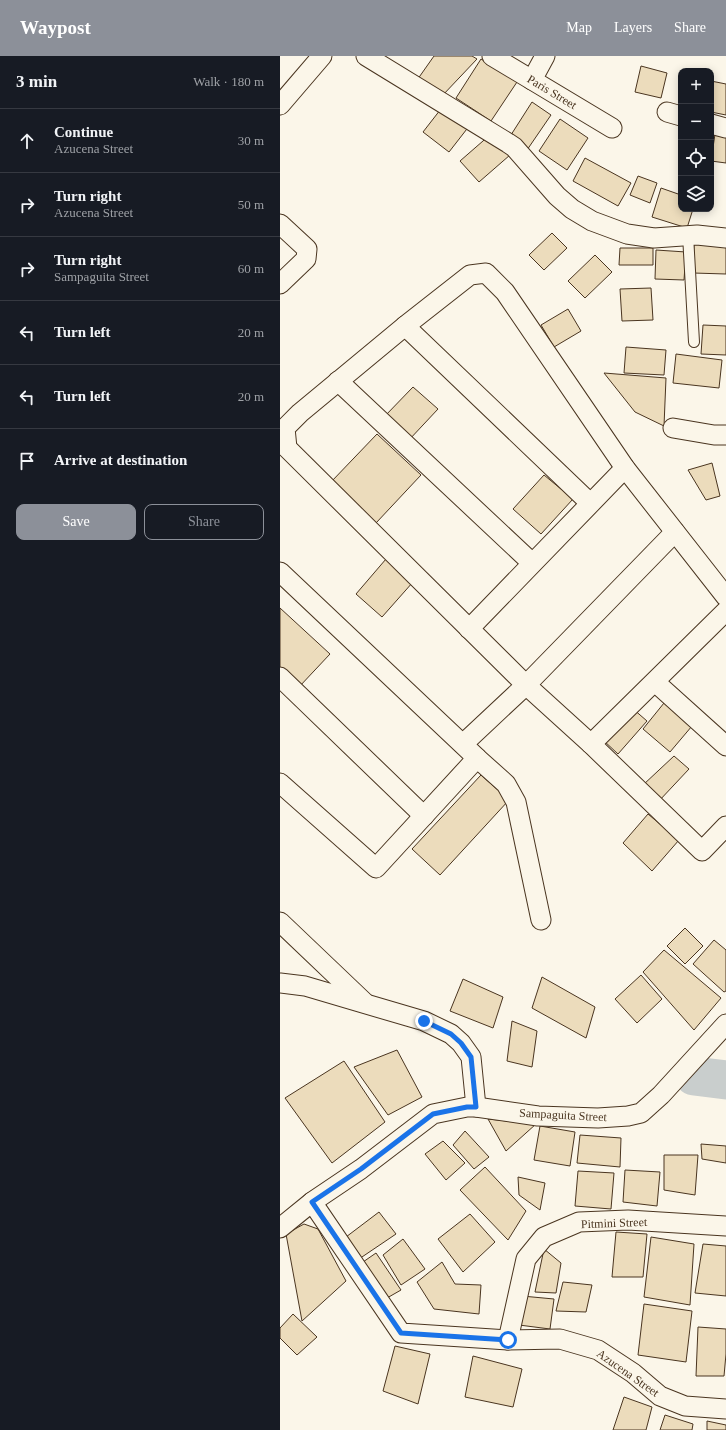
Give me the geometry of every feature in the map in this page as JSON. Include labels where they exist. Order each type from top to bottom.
[{"type":"street","points":[[280,105],[322,56]]},
{"type":"street","points":[[366,56],[514,147],[556,196],[572,209],[592,221],[627,234],[654,238],[688,235],[726,238]]},
{"type":"street","name":"Paris Street","points":[[492,56],[612,128]]},
{"type":"street","points":[[532,80],[545,56]]},
{"type":"street","points":[[714,125],[726,128]]},
{"type":"street","points":[[280,224],[307,250],[306,259],[280,284]]},
{"type":"street","points":[[726,597],[625,468],[505,292],[486,273],[470,275],[404,326],[300,413],[285,428],[287,448],[526,685],[591,744],[702,851],[726,826]]},
{"type":"street","points":[[404,326],[590,503]]},
{"type":"street","points":[[338,381],[532,564]]},
{"type":"street","points":[[673,428],[726,436]]},
{"type":"street","points":[[469,629],[625,468]]},
{"type":"street","points":[[463,744],[526,685],[675,532]]},
{"type":"street","points":[[280,572],[506,784],[516,802],[541,920]]},
{"type":"street","points":[[591,744],[726,611]]},
{"type":"street","points":[[280,677],[424,816]]},
{"type":"street","points":[[655,682],[726,746]]},
{"type":"street","points":[[280,783],[376,868],[477,758]]},
{"type":"street","points":[[280,922],[367,1005]]},
{"type":"street","points":[[280,983],[305,986],[424,1021],[451,1034],[461,1043],[471,1057],[476,1107]]},
{"type":"street","name":"Sampaguita Street","points":[[280,1228],[312,1202],[361,1169],[433,1114],[467,1107],[538,1116],[598,1118],[628,1116],[641,1113],[661,1095],[726,1024]]},
{"type":"street","name":"Azucena Street","points":[[312,1202],[401,1333],[508,1340],[560,1339],[598,1350],[633,1374],[660,1396],[685,1406],[726,1409]]},
{"type":"street","name":"Pitmini Street","points":[[508,1340],[526,1259],[544,1237],[579,1222],[628,1220],[726,1226]]},
{"type":"lane","points":[[688,235],[694,342]]},
{"type":"building","points":[[434,56],[472,56],[477,59],[442,96],[415,83]]},
{"type":"building","points":[[481,59],[517,82],[491,121],[456,98]]},
{"type":"building","points":[[641,66],[667,73],[661,98],[635,92]]},
{"type":"building","points":[[714,82],[726,84],[726,115],[714,113]]},
{"type":"building","points":[[532,102],[551,115],[527,150],[509,138]]},
{"type":"building","points":[[444,105],[470,125],[449,152],[423,132]]},
{"type":"building","points":[[560,119],[588,138],[567,170],[539,151]]},
{"type":"building","points":[[491,134],[510,155],[479,182],[460,161]]},
{"type":"building","points":[[715,134],[726,135],[726,163],[714,161]]},
{"type":"building","points":[[585,158],[631,183],[618,206],[573,181]]},
{"type":"building","points":[[638,176],[657,183],[650,203],[630,195]]},
{"type":"building","points":[[661,188],[678,194],[678,212],[692,212],[687,228],[652,217]]},
{"type":"building","points":[[552,233],[567,248],[544,270],[529,255]]},
{"type":"building","points":[[694,241],[726,242],[726,274],[693,273]]},
{"type":"building","points":[[620,248],[653,248],[653,265],[619,265]]},
{"type":"building","points":[[656,250],[686,252],[684,280],[655,279]]},
{"type":"building","points":[[595,255],[612,272],[585,298],[568,281]]},
{"type":"building","points":[[651,288],[653,320],[622,321],[620,289]]},
{"type":"building","points":[[568,309],[581,331],[554,347],[541,325]]},
{"type":"building","points":[[703,325],[726,326],[726,355],[701,354]]},
{"type":"building","points":[[626,347],[666,350],[664,375],[624,373]]},
{"type":"building","points":[[676,354],[722,360],[719,388],[673,383]]},
{"type":"building","points":[[604,373],[666,378],[664,426],[635,412]]},
{"type":"building","points":[[413,387],[438,409],[408,441],[384,417]]},
{"type":"building","points":[[377,434],[421,475],[376,523],[331,482]]},
{"type":"building","points":[[712,463],[720,496],[706,500],[688,470]]},
{"type":"building","points":[[544,475],[573,499],[541,534],[513,509]]},
{"type":"building","points":[[386,559],[413,582],[382,617],[356,594]]},
{"type":"building","points":[[280,608],[330,654],[299,687],[280,669]]},
{"type":"building","points":[[664,703],[692,726],[670,752],[643,729]]},
{"type":"building","points":[[632,708],[647,721],[618,754],[603,740]]},
{"type":"building","points":[[674,756],[689,769],[658,802],[643,785]]},
{"type":"building","points":[[481,775],[509,800],[440,875],[412,849]]},
{"type":"building","points":[[648,814],[679,840],[652,871],[623,843]]},
{"type":"building","points":[[685,928],[703,946],[685,964],[667,946]]},
{"type":"building","points":[[714,940],[726,950],[726,991],[724,992],[693,964]]},
{"type":"building","points":[[664,950],[721,998],[694,1030],[643,972]]},
{"type":"building","points":[[641,975],[662,999],[637,1023],[615,999]]},
{"type":"building","points":[[542,977],[595,1007],[586,1038],[532,1008]]},
{"type":"building","points":[[463,979],[503,997],[493,1028],[450,1011]]},
{"type":"building","points":[[512,1021],[537,1031],[532,1067],[507,1061]]},
{"type":"building","points":[[397,1050],[422,1097],[388,1115],[354,1067]]},
{"type":"building","points":[[344,1061],[385,1122],[332,1163],[285,1098]]},
{"type":"building","points":[[488,1119],[536,1124],[506,1151]]},
{"type":"building","points":[[540,1126],[575,1132],[570,1166],[534,1160]]},
{"type":"building","points":[[465,1131],[489,1157],[474,1169],[453,1145]]},
{"type":"building","points":[[580,1135],[621,1138],[620,1167],[577,1163]]},
{"type":"building","points":[[443,1141],[465,1163],[446,1180],[425,1154]]},
{"type":"building","points":[[701,1144],[726,1146],[726,1163],[702,1159]]},
{"type":"building","points":[[664,1155],[698,1155],[695,1195],[664,1190]]},
{"type":"building","points":[[485,1167],[526,1211],[508,1240],[460,1190]]},
{"type":"building","points":[[625,1170],[660,1172],[657,1206],[623,1202]]},
{"type":"building","points":[[578,1171],[614,1173],[611,1209],[575,1206]]},
{"type":"building","points":[[518,1177],[545,1183],[540,1210],[519,1195]]},
{"type":"building","points":[[379,1212],[396,1234],[359,1259],[346,1237]]},
{"type":"building","points":[[470,1214],[495,1242],[463,1272],[438,1239]]},
{"type":"building","points":[[304,1224],[318,1229],[346,1281],[302,1321],[286,1234]]},
{"type":"building","points":[[616,1232],[647,1234],[643,1277],[612,1277]]},
{"type":"building","points":[[651,1237],[694,1244],[690,1305],[644,1297]]},
{"type":"building","points":[[403,1239],[425,1269],[401,1285],[383,1255]]},
{"type":"building","points":[[703,1244],[726,1246],[726,1296],[695,1293]]},
{"type":"building","points":[[544,1249],[561,1263],[556,1293],[535,1292]]},
{"type":"building","points":[[376,1253],[401,1290],[387,1298],[363,1262]]},
{"type":"building","points":[[442,1262],[455,1284],[481,1285],[479,1314],[434,1309],[417,1282]]},
{"type":"building","points":[[563,1282],[592,1285],[586,1312],[556,1311]]},
{"type":"building","points":[[522,1296],[554,1299],[550,1329],[519,1325]]},
{"type":"building","points":[[644,1304],[692,1311],[686,1362],[638,1355]]},
{"type":"building","points":[[293,1314],[317,1337],[297,1355],[280,1338],[280,1328]]},
{"type":"building","points":[[698,1327],[726,1329],[724,1376],[696,1376]]},
{"type":"building","points":[[395,1346],[430,1354],[418,1404],[383,1391]]},
{"type":"building","points":[[473,1356],[522,1369],[513,1407],[465,1397]]},
{"type":"building","points":[[624,1397],[652,1407],[646,1430],[613,1430]]},
{"type":"building","points":[[665,1415],[693,1424],[692,1430],[660,1430]]},
{"type":"building","points":[[707,1421],[726,1425],[726,1430],[707,1430]]},
{"type":"waterway","points":[[694,1076],[726,1080]]},
{"type":"route","points":[[424,1021],[451,1034],[461,1043],[471,1057],[476,1107],[467,1107],[433,1114],[361,1169],[312,1202],[401,1333],[508,1340]]}]
